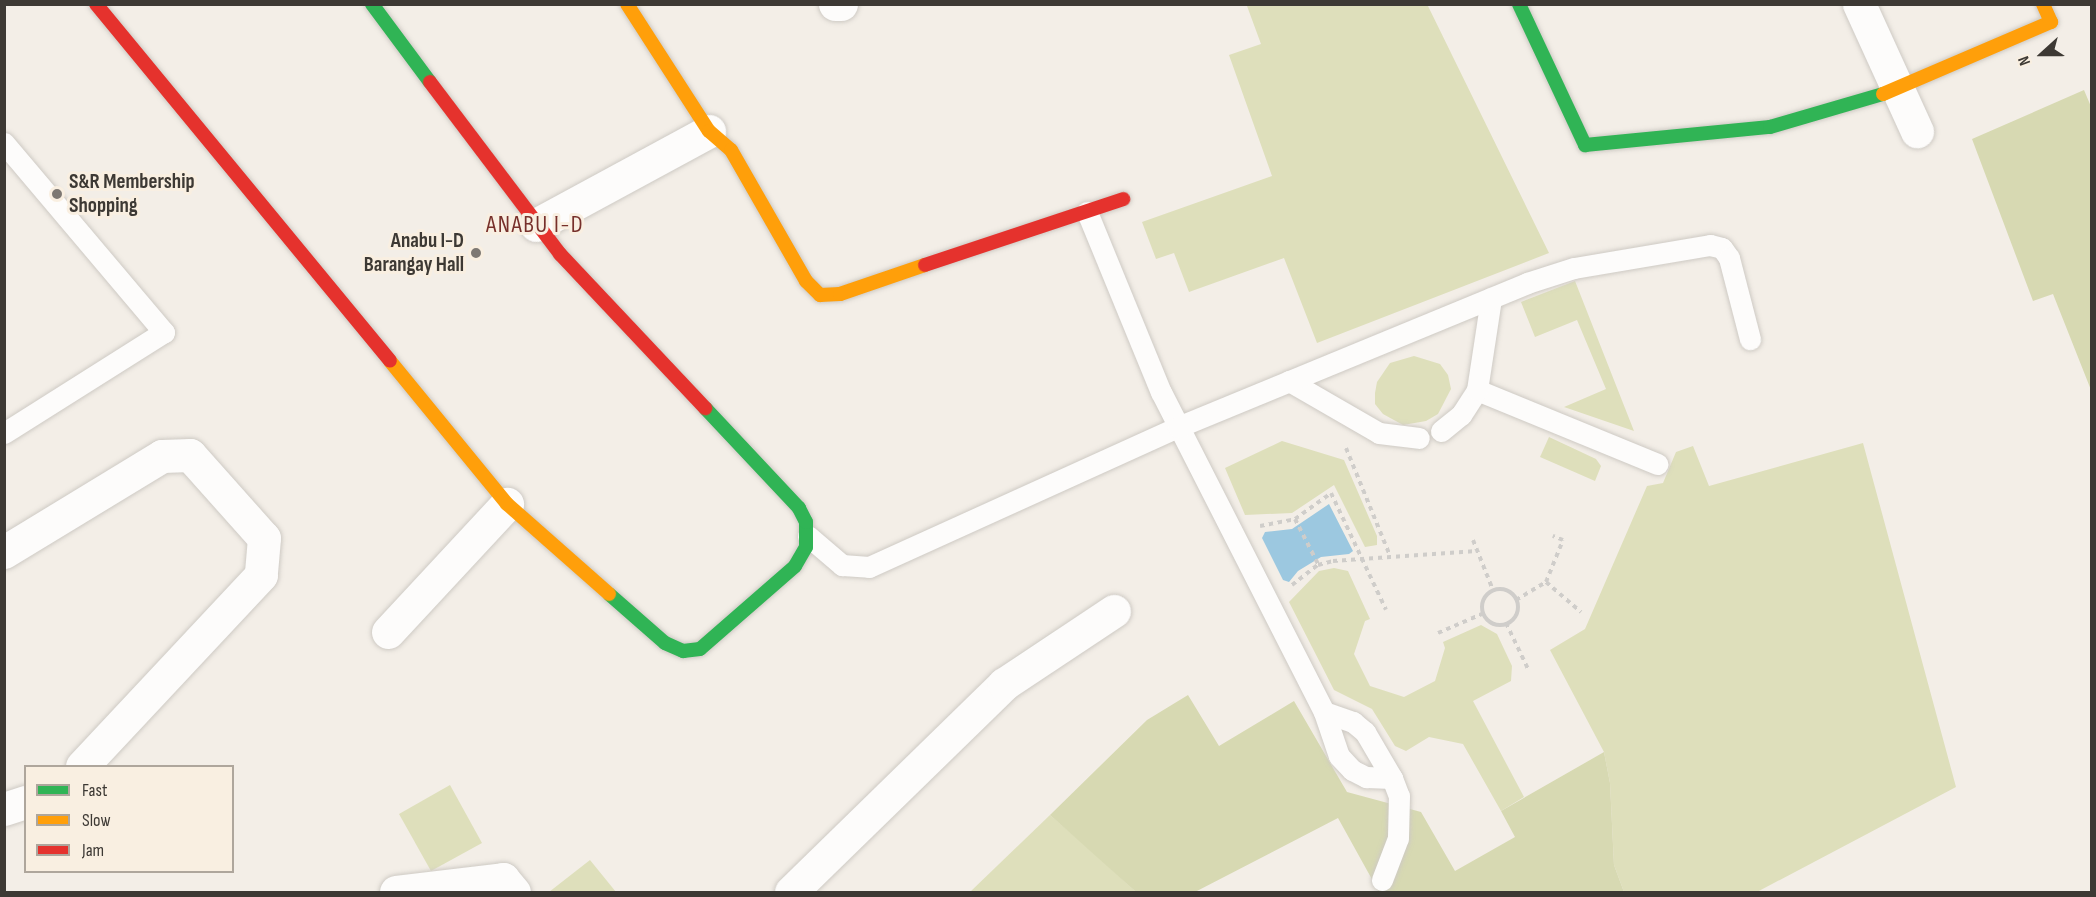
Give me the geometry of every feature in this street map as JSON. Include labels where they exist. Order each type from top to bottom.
[{"type":"street","points":[[96,4],[507,504],[665,643],[683,651],[708,645],[795,566],[808,536],[799,508],[536,225],[372,4]]},
{"type":"street","points":[[627,4],[709,131],[731,150],[806,281],[820,295],[840,294],[1123,200]]},
{"type":"street","points":[[1519,4],[1585,145],[1770,127],[1900,89],[2051,22],[2043,4]]},
{"type":"street","points":[[1859,4],[1900,89],[1917,131]]},
{"type":"street","points":[[536,225],[709,131]]},
{"type":"street","points":[[4,552],[162,456],[190,455],[264,538],[261,575],[83,765]]},
{"type":"street","points":[[388,632],[507,504]]},
{"type":"street","points":[[791,892],[1004,684],[1114,610]]},
{"type":"street","points":[[4,809],[24,803]]},
{"type":"street","points":[[396,892],[509,886]]},
{"type":"lane","points":[[4,143],[164,332],[4,433]]},
{"type":"lane","points":[[1087,212],[1178,427],[1324,712],[1339,756],[1352,770],[1366,777],[1392,778]]},
{"type":"lane","points":[[808,536],[842,565],[869,567],[1178,427],[1491,298],[1574,268],[1710,245],[1722,248],[1730,258],[1750,339]]},
{"type":"lane","points":[[1441,430],[1461,415],[1477,390],[1491,298]]},
{"type":"lane","points":[[1290,381],[1379,433],[1419,438]]},
{"type":"lane","points":[[1477,390],[1656,464]]},
{"type":"lane","points":[[1324,712],[1353,722],[1365,732],[1392,778],[1399,796],[1398,838],[1382,880]]},
{"type":"path","points":[[1329,404],[1390,556]]},
{"type":"path","points":[[1229,526],[1274,525],[1295,519],[1331,493],[1386,610]]},
{"type":"path","points":[[1295,519],[1317,562]]},
{"type":"path","points":[[1516,600],[1546,582],[1563,540],[1553,536]]},
{"type":"path","points":[[1473,540],[1493,590]]},
{"type":"path","points":[[1274,614],[1294,583],[1317,562],[1478,551]]},
{"type":"path","points":[[1546,582],[1581,612]]},
{"type":"path","points":[[1499,588],[1512,593],[1519,606],[1513,620],[1500,626],[1486,621],[1481,607],[1486,594],[1493,590],[1499,588]]},
{"type":"path","points":[[1438,633],[1484,613]]},
{"type":"path","points":[[1506,623],[1529,671]]},
{"type":"green space","points":[[1427,4],[1549,253],[1317,343],[1284,258],[1189,292],[1174,253],[1156,259],[1142,222],[1272,176],[1229,55],[1261,44],[1247,6]]},
{"type":"green space","points":[[2084,90],[2092,109],[2091,390],[2053,294],[2033,301],[1972,139]]},
{"type":"green space","points":[[1575,281],[1634,431],[1564,407],[1606,389],[1577,320],[1535,337],[1521,302]]},
{"type":"green space","points":[[1414,356],[1440,364],[1448,375],[1451,389],[1438,414],[1426,421],[1403,425],[1383,414],[1375,404],[1375,393],[1377,382],[1390,363]]},
{"type":"green space","points":[[1549,437],[1596,459],[1601,466],[1595,481],[1540,457]]},
{"type":"green space","points":[[1282,441],[1344,460],[1377,536],[1377,545],[1365,547],[1334,485],[1292,513],[1245,515],[1225,468]]},
{"type":"green space","points":[[1863,443],[1956,787],[1757,892],[1624,892],[1614,865],[1610,783],[1604,752],[1550,650],[1585,629],[1647,486],[1663,483],[1676,452],[1693,446],[1709,486]]},
{"type":"green space","points":[[1334,568],[1348,571],[1370,619],[1365,621],[1354,654],[1370,686],[1404,697],[1435,681],[1445,648],[1443,642],[1481,625],[1497,634],[1512,666],[1511,681],[1473,701],[1524,797],[1501,811],[1463,744],[1429,737],[1406,751],[1395,746],[1372,709],[1334,690],[1289,602],[1319,571]]},
{"type":"green space","points":[[1188,695],[1219,746],[1294,701],[1347,792],[1421,812],[1455,871],[1515,837],[1501,811],[1604,752],[1610,783],[1614,865],[1624,892],[1379,892],[1338,818],[1195,892],[1136,892],[1050,815],[1147,720]]},
{"type":"green space","points":[[450,785],[482,843],[431,871],[399,814]]},
{"type":"green space","points":[[1050,815],[1096,855],[1136,892],[970,892]]},
{"type":"green space","points":[[590,860],[616,892],[549,892]]},
{"type":"water","points":[[1329,504],[1353,551],[1349,554],[1321,557],[1298,571],[1289,582],[1283,580],[1262,538],[1265,532],[1292,529]]},
{"type":"traffic: fast","points":[[372,4],[430,82]]},
{"type":"traffic: fast","points":[[1519,4],[1585,145],[1770,127],[1883,94]]},
{"type":"traffic: fast","points":[[609,594],[665,643],[683,651],[700,649],[795,566],[806,547],[806,522],[799,508],[705,408]]},
{"type":"traffic: slow","points":[[627,4],[709,131],[731,150],[806,281],[820,295],[840,294],[925,265]]},
{"type":"traffic: slow","points":[[1883,94],[2051,22],[2043,4]]},
{"type":"traffic: slow","points":[[390,361],[507,504],[609,594]]},
{"type":"traffic: jam","points":[[96,4],[390,361]]},
{"type":"traffic: jam","points":[[430,82],[560,254],[705,408]]},
{"type":"traffic: jam","points":[[925,265],[1123,199]]},
{"type":"place","name":"S&R Membership Shopping","points":[[57,194]]},
{"type":"place","name":"Anabu I-D Barangay Hall","points":[[476,253]]},
{"type":"district","name":"ANABU I-D","points":[[535,225]]}]
